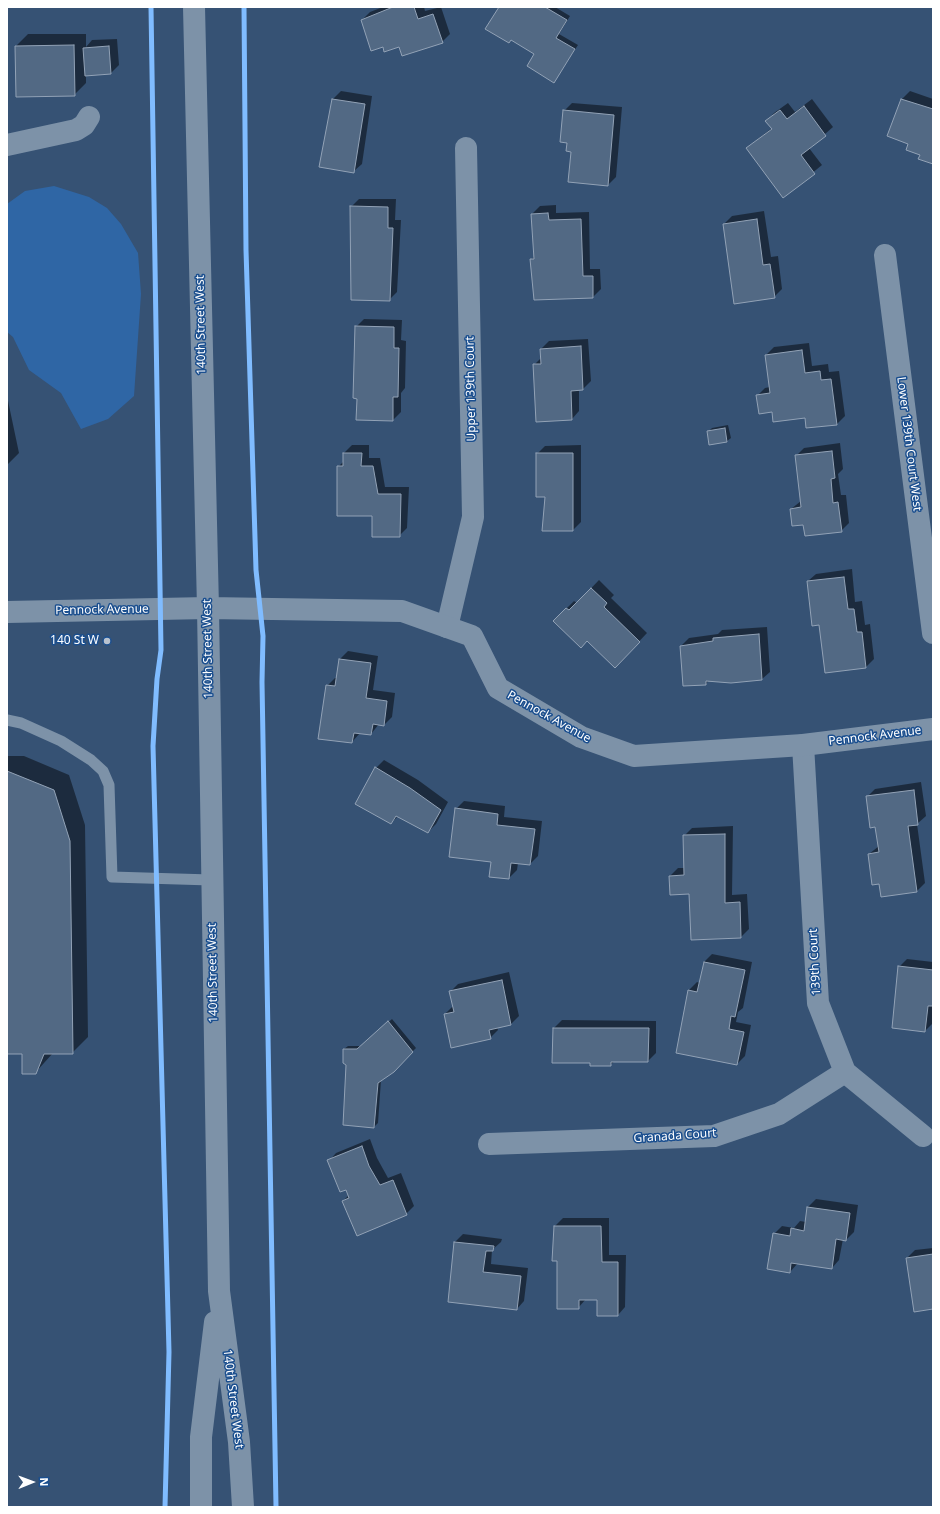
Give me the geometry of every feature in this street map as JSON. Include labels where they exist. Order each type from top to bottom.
[{"type":"street","name":"140th Street West","points":[[194,7],[208,608],[211,880],[219,1291],[239,1442],[243,1507]]},
{"type":"street","points":[[7,145],[76,130],[84,125],[89,117]]},
{"type":"street","name":"Upper 139th Court","points":[[447,627],[473,517],[466,148]]},
{"type":"street","name":"Lower 139th Court West","points":[[885,255],[933,634]]},
{"type":"street","name":"Pennock Avenue","points":[[7,612],[208,608],[402,611],[472,636],[498,688],[581,738],[634,756],[803,745],[933,728]]},
{"type":"street","name":"139th Court","points":[[803,745],[818,1003],[845,1072],[923,1136]]},
{"type":"street","name":"Granada Court","points":[[490,1144],[714,1136],[779,1114],[845,1072]]},
{"type":"street","name":"140th Street West","points":[[200,1507],[201,1437],[219,1291]]},
{"type":"lane","points":[[7,720],[21,723],[61,741],[91,760],[103,771],[109,784],[112,876],[211,880]]},
{"type":"shaded area","points":[[54,186],[89,197],[107,208],[121,224],[138,253],[141,294],[134,396],[108,419],[81,429],[61,393],[29,370],[13,337],[7,332],[7,204],[25,191]]},
{"type":"building","points":[[393,7],[414,7],[418,19],[433,14],[443,43],[402,56],[399,47],[384,52],[383,47],[371,51],[361,20]]},
{"type":"building","points":[[499,7],[545,7],[567,20],[556,38],[575,49],[554,83],[527,66],[534,54],[511,40],[509,43],[485,29]]},
{"type":"building","points":[[74,45],[75,96],[16,97],[15,46]]},
{"type":"building","points":[[109,46],[111,74],[85,76],[83,48]]},
{"type":"building","points":[[332,99],[365,104],[354,173],[319,167]]},
{"type":"building","points":[[901,99],[933,109],[933,164],[918,159],[920,155],[906,150],[908,144],[887,136]]},
{"type":"building","points":[[804,106],[826,136],[801,155],[815,174],[783,198],[746,148],[772,129],[765,121],[780,110],[787,119]]},
{"type":"building","points":[[563,110],[614,115],[608,186],[568,182],[571,152],[566,151],[567,143],[560,142]]},
{"type":"building","points":[[350,206],[388,207],[388,228],[393,228],[390,301],[351,300]]},
{"type":"building","points":[[548,213],[549,220],[581,219],[583,276],[593,276],[593,298],[534,300],[530,259],[534,259],[531,214]]},
{"type":"building","points":[[757,219],[763,265],[770,264],[775,298],[734,304],[723,224]]},
{"type":"building","points":[[355,326],[394,327],[394,348],[399,348],[398,397],[393,397],[393,421],[356,420],[357,399],[353,398]]},
{"type":"building","points":[[581,346],[583,390],[571,391],[572,420],[536,422],[533,364],[541,364],[540,349]]},
{"type":"building","points":[[802,350],[805,373],[820,371],[821,380],[831,379],[837,425],[806,428],[805,418],[773,422],[772,412],[759,414],[756,395],[770,393],[765,355]]},
{"type":"building","points":[[725,428],[727,442],[709,445],[707,431]]},
{"type":"building","points":[[832,451],[835,478],[831,479],[833,503],[838,502],[842,532],[805,536],[803,525],[792,526],[790,509],[801,507],[795,455]]},
{"type":"building","points":[[343,453],[362,453],[361,466],[373,466],[378,494],[401,494],[400,537],[372,537],[372,516],[337,516],[337,466],[343,466]]},
{"type":"building","points":[[536,453],[573,453],[573,531],[542,531],[545,497],[536,497]]},
{"type":"building","points":[[844,577],[848,609],[854,609],[857,632],[862,632],[866,668],[825,673],[819,625],[812,626],[807,581]]},
{"type":"building","points":[[591,588],[607,603],[604,607],[640,642],[615,668],[587,641],[581,648],[553,621],[566,608],[569,610]]},
{"type":"building","points":[[759,634],[762,680],[731,683],[706,681],[706,685],[683,686],[680,646],[713,641],[713,638]]},
{"type":"building","points":[[339,659],[371,663],[366,698],[387,701],[384,726],[373,724],[371,735],[354,733],[352,743],[318,739],[326,685],[335,686]]},
{"type":"building","points":[[375,767],[410,788],[441,810],[428,833],[396,816],[391,824],[355,804]]},
{"type":"building","points":[[7,771],[54,790],[70,841],[73,1054],[44,1054],[36,1074],[22,1074],[22,1054],[7,1054]]},
{"type":"building","points":[[914,790],[918,825],[908,826],[917,892],[881,897],[879,884],[872,885],[868,854],[879,852],[875,827],[870,828],[866,796]]},
{"type":"building","points":[[455,808],[498,814],[497,825],[535,829],[530,865],[511,863],[509,879],[489,877],[491,862],[449,857]]},
{"type":"building","points":[[725,834],[725,903],[740,902],[741,938],[691,940],[689,894],[670,895],[669,876],[684,875],[683,835]]},
{"type":"building","points":[[704,962],[745,970],[735,1017],[731,1016],[729,1029],[744,1032],[737,1065],[676,1053],[688,990],[697,992]]},
{"type":"building","points":[[898,966],[933,970],[933,1006],[928,1006],[925,1032],[892,1028]]},
{"type":"building","points":[[502,980],[511,1025],[489,1030],[491,1039],[451,1048],[444,1014],[454,1012],[449,991]]},
{"type":"building","points":[[388,1021],[413,1052],[394,1072],[378,1083],[374,1128],[343,1125],[346,1065],[343,1063],[343,1049],[357,1049]]},
{"type":"building","points":[[553,1028],[649,1028],[648,1062],[611,1062],[611,1066],[590,1066],[590,1063],[552,1063]]},
{"type":"building","points":[[362,1146],[369,1166],[380,1185],[393,1180],[407,1215],[357,1236],[342,1201],[349,1198],[346,1190],[340,1192],[327,1160]]},
{"type":"building","points":[[807,1207],[850,1213],[846,1241],[836,1239],[832,1269],[791,1263],[790,1273],[767,1269],[773,1233],[790,1236],[791,1228],[804,1231]]},
{"type":"building","points":[[554,1226],[601,1226],[602,1262],[618,1262],[618,1316],[597,1316],[597,1300],[579,1300],[579,1309],[557,1309],[557,1261],[552,1261]]},
{"type":"building","points":[[454,1242],[494,1246],[493,1251],[486,1251],[483,1272],[521,1276],[517,1310],[448,1302]]},
{"type":"building","points":[[933,1254],[933,1309],[914,1312],[906,1258]]},
{"type":"cycle path","points":[[151,7],[161,650],[157,679],[153,746],[169,1352],[165,1507]]},
{"type":"cycle path","points":[[244,7],[246,250],[256,570],[263,636],[262,682],[276,1507]]},
{"type":"place","name":"140 St W","points":[[107,641]]}]
